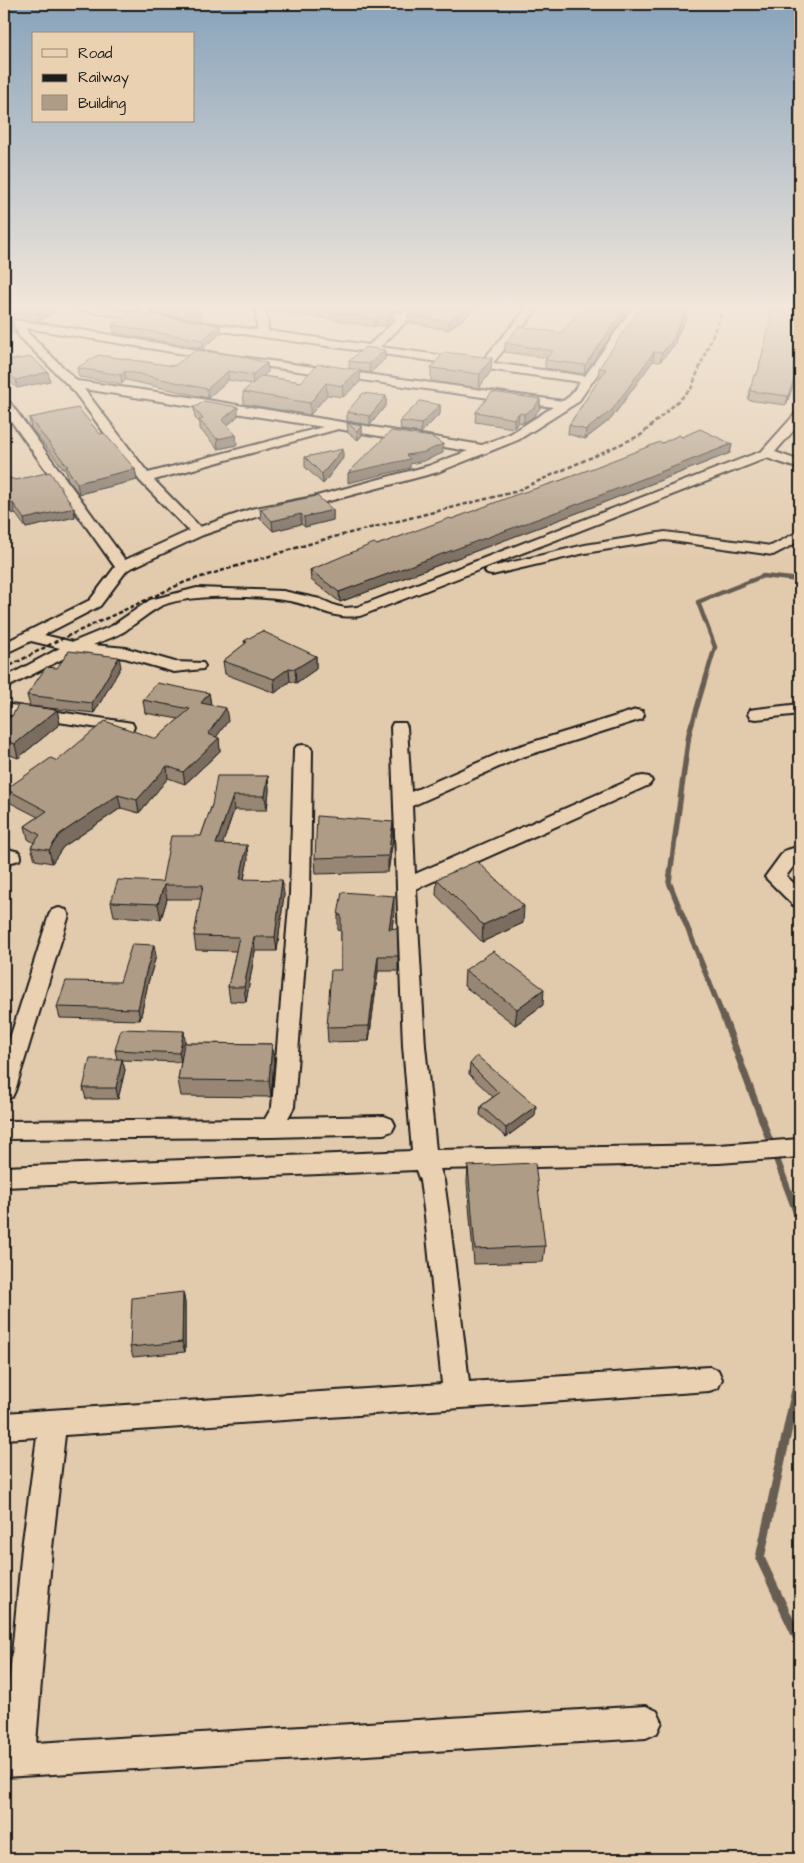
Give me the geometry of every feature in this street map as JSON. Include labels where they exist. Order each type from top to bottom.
[{"type":"street","points":[[81,394],[145,478],[198,532]]},
{"type":"street","points":[[143,394],[482,449]]},
{"type":"street","points":[[485,394],[565,405]]},
{"type":"street","points":[[4,648],[95,603],[122,567],[198,532],[256,512],[314,501],[432,469],[514,436],[565,405],[578,394]]},
{"type":"street","points":[[6,407],[122,567]]},
{"type":"street","points":[[4,684],[74,647],[117,629],[155,602],[196,592],[283,594],[314,602],[331,610],[345,613],[360,611],[767,454],[800,416]]},
{"type":"street","points":[[145,478],[340,426]]},
{"type":"street","points":[[767,454],[800,465]]},
{"type":"street","points":[[419,588],[585,549],[665,536],[773,551],[800,535]]},
{"type":"street","points":[[29,636],[74,647],[126,653],[174,667],[197,666]]},
{"type":"street","points":[[4,708],[126,726]]},
{"type":"street","points":[[756,714],[800,709]]},
{"type":"street","points":[[402,803],[512,754],[636,715]]},
{"type":"street","points":[[399,726],[414,1046],[425,1160],[432,1181],[437,1216],[457,1396]]},
{"type":"street","points":[[272,1128],[284,1107],[300,894],[303,750]]},
{"type":"street","points":[[406,886],[644,781]]},
{"type":"street","points":[[800,852],[791,855],[775,877],[800,900]]},
{"type":"street","points":[[4,1091],[60,915]]},
{"type":"street","points":[[4,1130],[272,1128],[384,1125]]},
{"type":"street","points":[[4,1177],[425,1160],[719,1154],[800,1148]]},
{"type":"street","points":[[4,1426],[709,1379]]},
{"type":"street","points":[[53,1424],[11,1761],[646,1722]]},
{"type":"building","points":[[255,394],[317,394],[310,403]]},
{"type":"building","points":[[362,394],[386,396],[370,416],[347,412]]},
{"type":"building","points":[[490,394],[505,394],[540,399],[534,408],[524,414],[519,413],[514,419],[476,412]]},
{"type":"building","points":[[590,394],[624,394],[612,410],[586,430],[569,425]]},
{"type":"building","points":[[772,394],[789,394],[788,396]]},
{"type":"building","points":[[204,401],[238,407],[222,420],[236,435],[217,439],[199,420],[203,419],[194,408]]},
{"type":"building","points":[[420,401],[440,405],[421,424],[400,421]]},
{"type":"building","points":[[78,408],[100,434],[104,433],[135,469],[77,483],[66,467],[68,467],[29,418]]},
{"type":"building","points":[[347,423],[362,426],[357,431]]},
{"type":"building","points":[[700,429],[732,444],[578,504],[339,592],[310,570],[374,543],[377,545],[450,518],[452,519],[515,495],[562,480],[660,442],[662,443],[679,435],[682,437]]},
{"type":"building","points":[[391,431],[432,437],[443,444],[425,452],[406,455],[410,459],[348,473]]},
{"type":"building","points":[[343,449],[322,474],[305,457]]},
{"type":"building","points":[[4,472],[9,478],[16,480],[50,472],[74,508],[24,519],[13,503],[4,506]]},
{"type":"building","points":[[317,496],[333,510],[304,517],[301,514],[272,521],[260,509],[287,502]]},
{"type":"building","points":[[262,631],[316,656],[295,669],[289,668],[274,679],[223,661],[247,642],[244,641]]},
{"type":"building","points":[[69,651],[119,657],[92,703],[27,695],[46,667],[57,668]]},
{"type":"building","points":[[157,683],[209,693],[201,703],[226,708],[208,734],[219,738],[183,772],[167,766],[137,800],[118,795],[60,834],[49,850],[31,847],[40,835],[25,826],[47,811],[6,789],[51,758],[57,761],[105,721],[156,739],[190,709],[143,700]]},
{"type":"building","points":[[18,705],[57,710],[15,744],[4,740],[4,722],[12,716]]},
{"type":"building","points":[[217,776],[268,776],[265,796],[233,796],[216,844],[247,845],[240,879],[282,880],[275,937],[254,937],[244,987],[228,987],[239,937],[194,936],[203,885],[164,885],[158,904],[111,902],[118,880],[162,882],[171,836],[201,836],[212,805]]},
{"type":"building","points":[[317,816],[393,822],[388,856],[315,858]]},
{"type":"building","points":[[477,861],[524,906],[483,925],[437,879]]},
{"type":"building","points":[[342,892],[394,896],[389,929],[397,928],[398,956],[378,956],[369,1026],[327,1027],[331,970],[341,970],[341,915],[338,915]]},
{"type":"building","points":[[132,944],[154,945],[138,1009],[57,1007],[66,981],[120,982]]},
{"type":"building","points":[[493,951],[544,989],[517,1009],[465,970]]},
{"type":"building","points":[[121,1029],[184,1031],[179,1053],[115,1050]]},
{"type":"building","points":[[184,1043],[272,1044],[269,1081],[178,1080]]},
{"type":"building","points":[[477,1056],[536,1106],[506,1128],[481,1106],[499,1093],[470,1064]]},
{"type":"building","points":[[90,1059],[122,1059],[116,1088],[83,1088]]},
{"type":"building","points":[[535,1163],[545,1246],[475,1249],[468,1166]]},
{"type":"building","points":[[183,1292],[182,1342],[130,1347],[132,1298]]},
{"type":"waterway","points":[[692,724],[715,647],[698,602],[763,576],[800,580]]},
{"type":"waterway","points":[[692,723],[669,882],[724,1019]]},
{"type":"waterway","points":[[724,1018],[800,1222]]},
{"type":"waterway","points":[[796,1392],[800,1372]]},
{"type":"waterway","points":[[796,1390],[760,1558],[800,1643]]},
{"type":"railway","points":[[4,669],[55,642],[185,582],[322,540],[514,492],[641,435],[686,394]]}]
